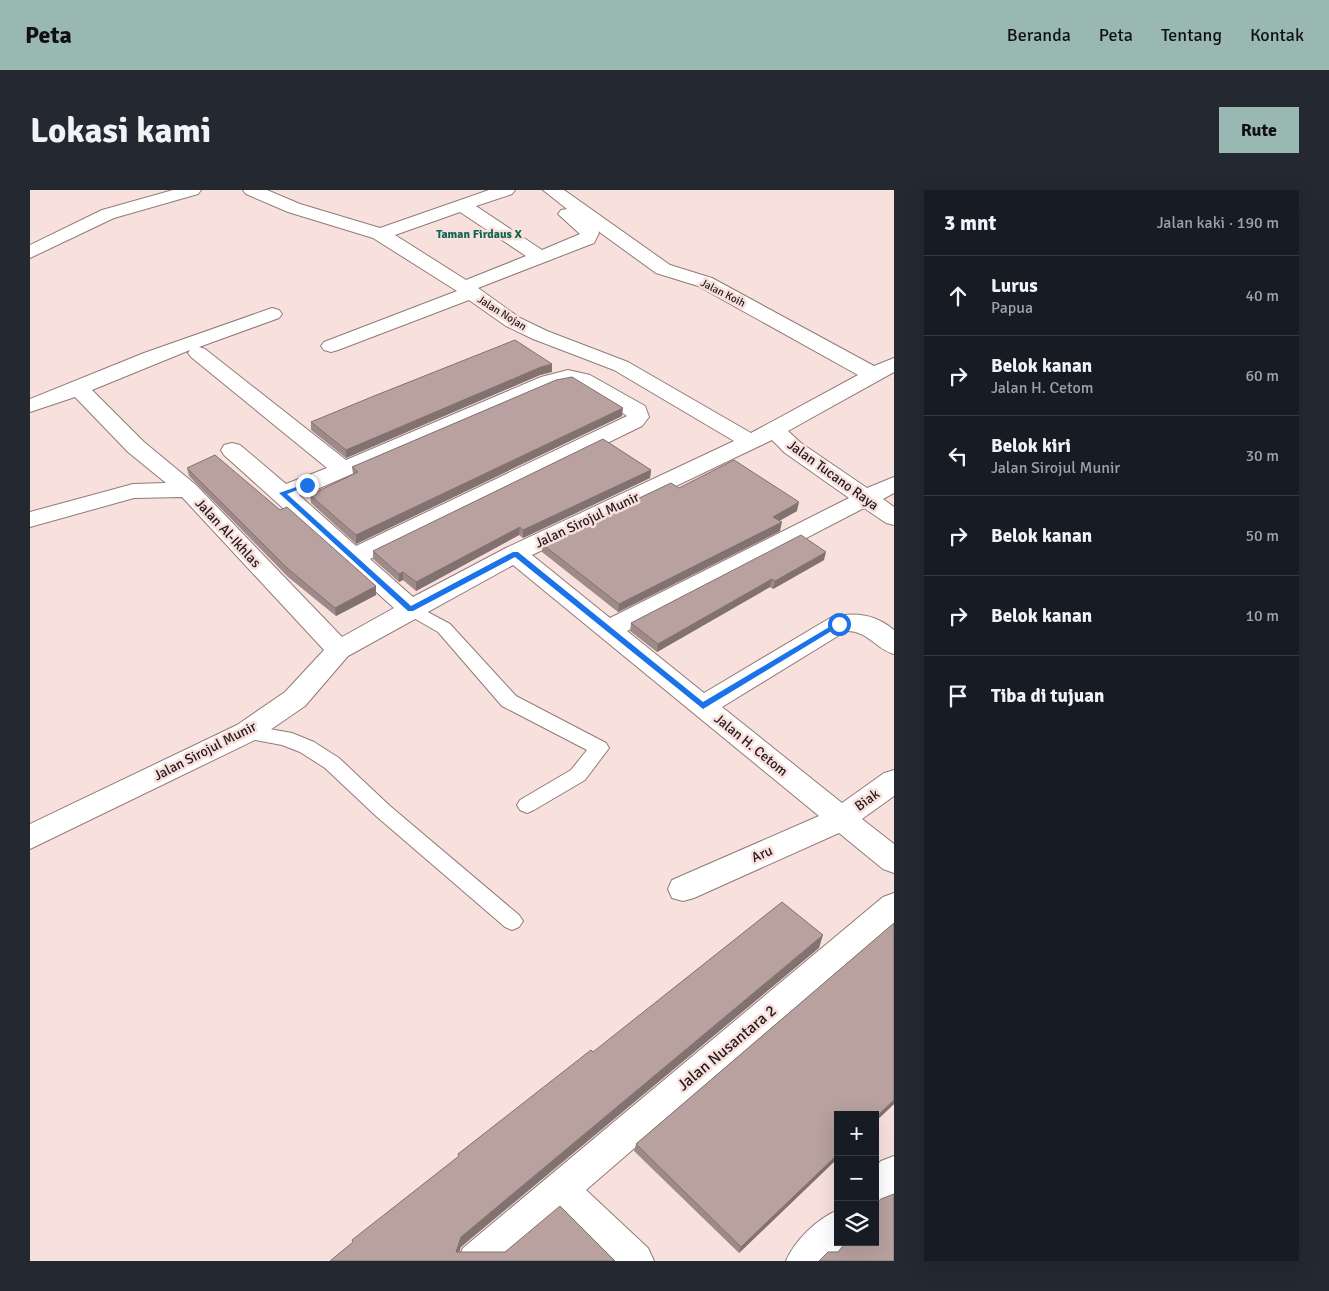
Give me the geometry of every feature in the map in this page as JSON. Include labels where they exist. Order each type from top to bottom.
[{"type":"street","points":[[30,252],[108,214],[192,190]]},
{"type":"street","name":"Jalan Nojan","points":[[252,190],[294,208],[380,234],[468,290],[513,322],[540,335],[621,366],[751,442]]},
{"type":"street","points":[[380,234],[506,190]]},
{"type":"street","points":[[331,346],[468,290],[540,257],[587,239],[590,233],[537,190]]},
{"type":"street","name":"Jalan Koih","points":[[552,190],[663,269],[705,282],[884,370]]},
{"type":"street","points":[[462,205],[540,257]]},
{"type":"street","points":[[30,406],[150,357],[272,314]]},
{"type":"street","points":[[198,352],[343,469]]},
{"type":"street","name":"Jalan Sirojul Munir","points":[[30,837],[247,732],[295,698],[338,650],[410,609],[516,554],[751,442],[884,370]]},
{"type":"street","points":[[282,493],[343,469],[548,381],[563,377],[574,377],[584,380],[637,411],[638,417],[634,421],[354,557]]},
{"type":"street","points":[[78,388],[136,447],[188,490]]},
{"type":"street","name":"Jalan Tucano Raya","points":[[774,430],[793,448],[894,518]]},
{"type":"street","points":[[232,450],[410,609]]},
{"type":"street","points":[[608,629],[894,484]]},
{"type":"street","name":"Jalan Al-Ikhlas","points":[[30,520],[133,491],[188,490],[338,650]]},
{"type":"street","name":"Jalan H. Cetom","points":[[516,554],[894,861]]},
{"type":"street","points":[[703,706],[844,623],[859,622],[868,625],[876,629],[894,645]]},
{"type":"street","name":"Biak","points":[[841,819],[894,781]]},
{"type":"street","name":"Aru","points":[[683,889],[841,819]]},
{"type":"street","name":"Jalan Nusantara 2","points":[[476,1261],[894,906]]},
{"type":"street","points":[[879,1187],[894,1173]]},
{"type":"street","points":[[560,1190],[634,1261]]},
{"type":"street","points":[[805,1261],[834,1232]]},
{"type":"lane","points":[[410,609],[444,628],[509,701],[599,748],[578,775],[527,805]]},
{"type":"lane","points":[[247,732],[285,738],[307,748],[332,763],[382,811],[512,921]]},
{"type":"building","points":[[515,340],[552,364],[346,450],[311,422],[374,396]]},
{"type":"building","points":[[572,377],[623,408],[356,535],[310,495],[358,472],[352,467],[556,380]]},
{"type":"building","points":[[603,439],[651,470],[523,530],[520,527],[416,582],[403,572],[399,574],[373,551]]},
{"type":"building","points":[[215,455],[280,510],[287,507],[376,586],[335,608],[287,568],[187,468]]},
{"type":"building","points":[[734,460],[799,502],[773,517],[782,522],[619,604],[542,544],[671,483],[679,488]]},
{"type":"building","points":[[801,535],[826,552],[775,581],[772,579],[658,644],[631,623]]},
{"type":"building","points":[[782,902],[823,935],[461,1237],[456,1252],[505,1252],[560,1206],[615,1261],[330,1261],[353,1242],[352,1240],[459,1156],[458,1154],[591,1050],[593,1052]]},
{"type":"building","points":[[894,923],[894,1100],[879,1114],[879,1111],[834,1111],[834,1158],[741,1247],[636,1144]]},
{"type":"building","points":[[894,1194],[894,1261],[819,1261],[828,1252],[838,1252],[843,1246],[879,1246],[879,1201]]},
{"type":"district","name":"Taman Firdaus X","points":[[479,234]]},
{"type":"route","points":[[307,485],[282,493],[410,609],[516,554],[703,706],[839,624]]}]
